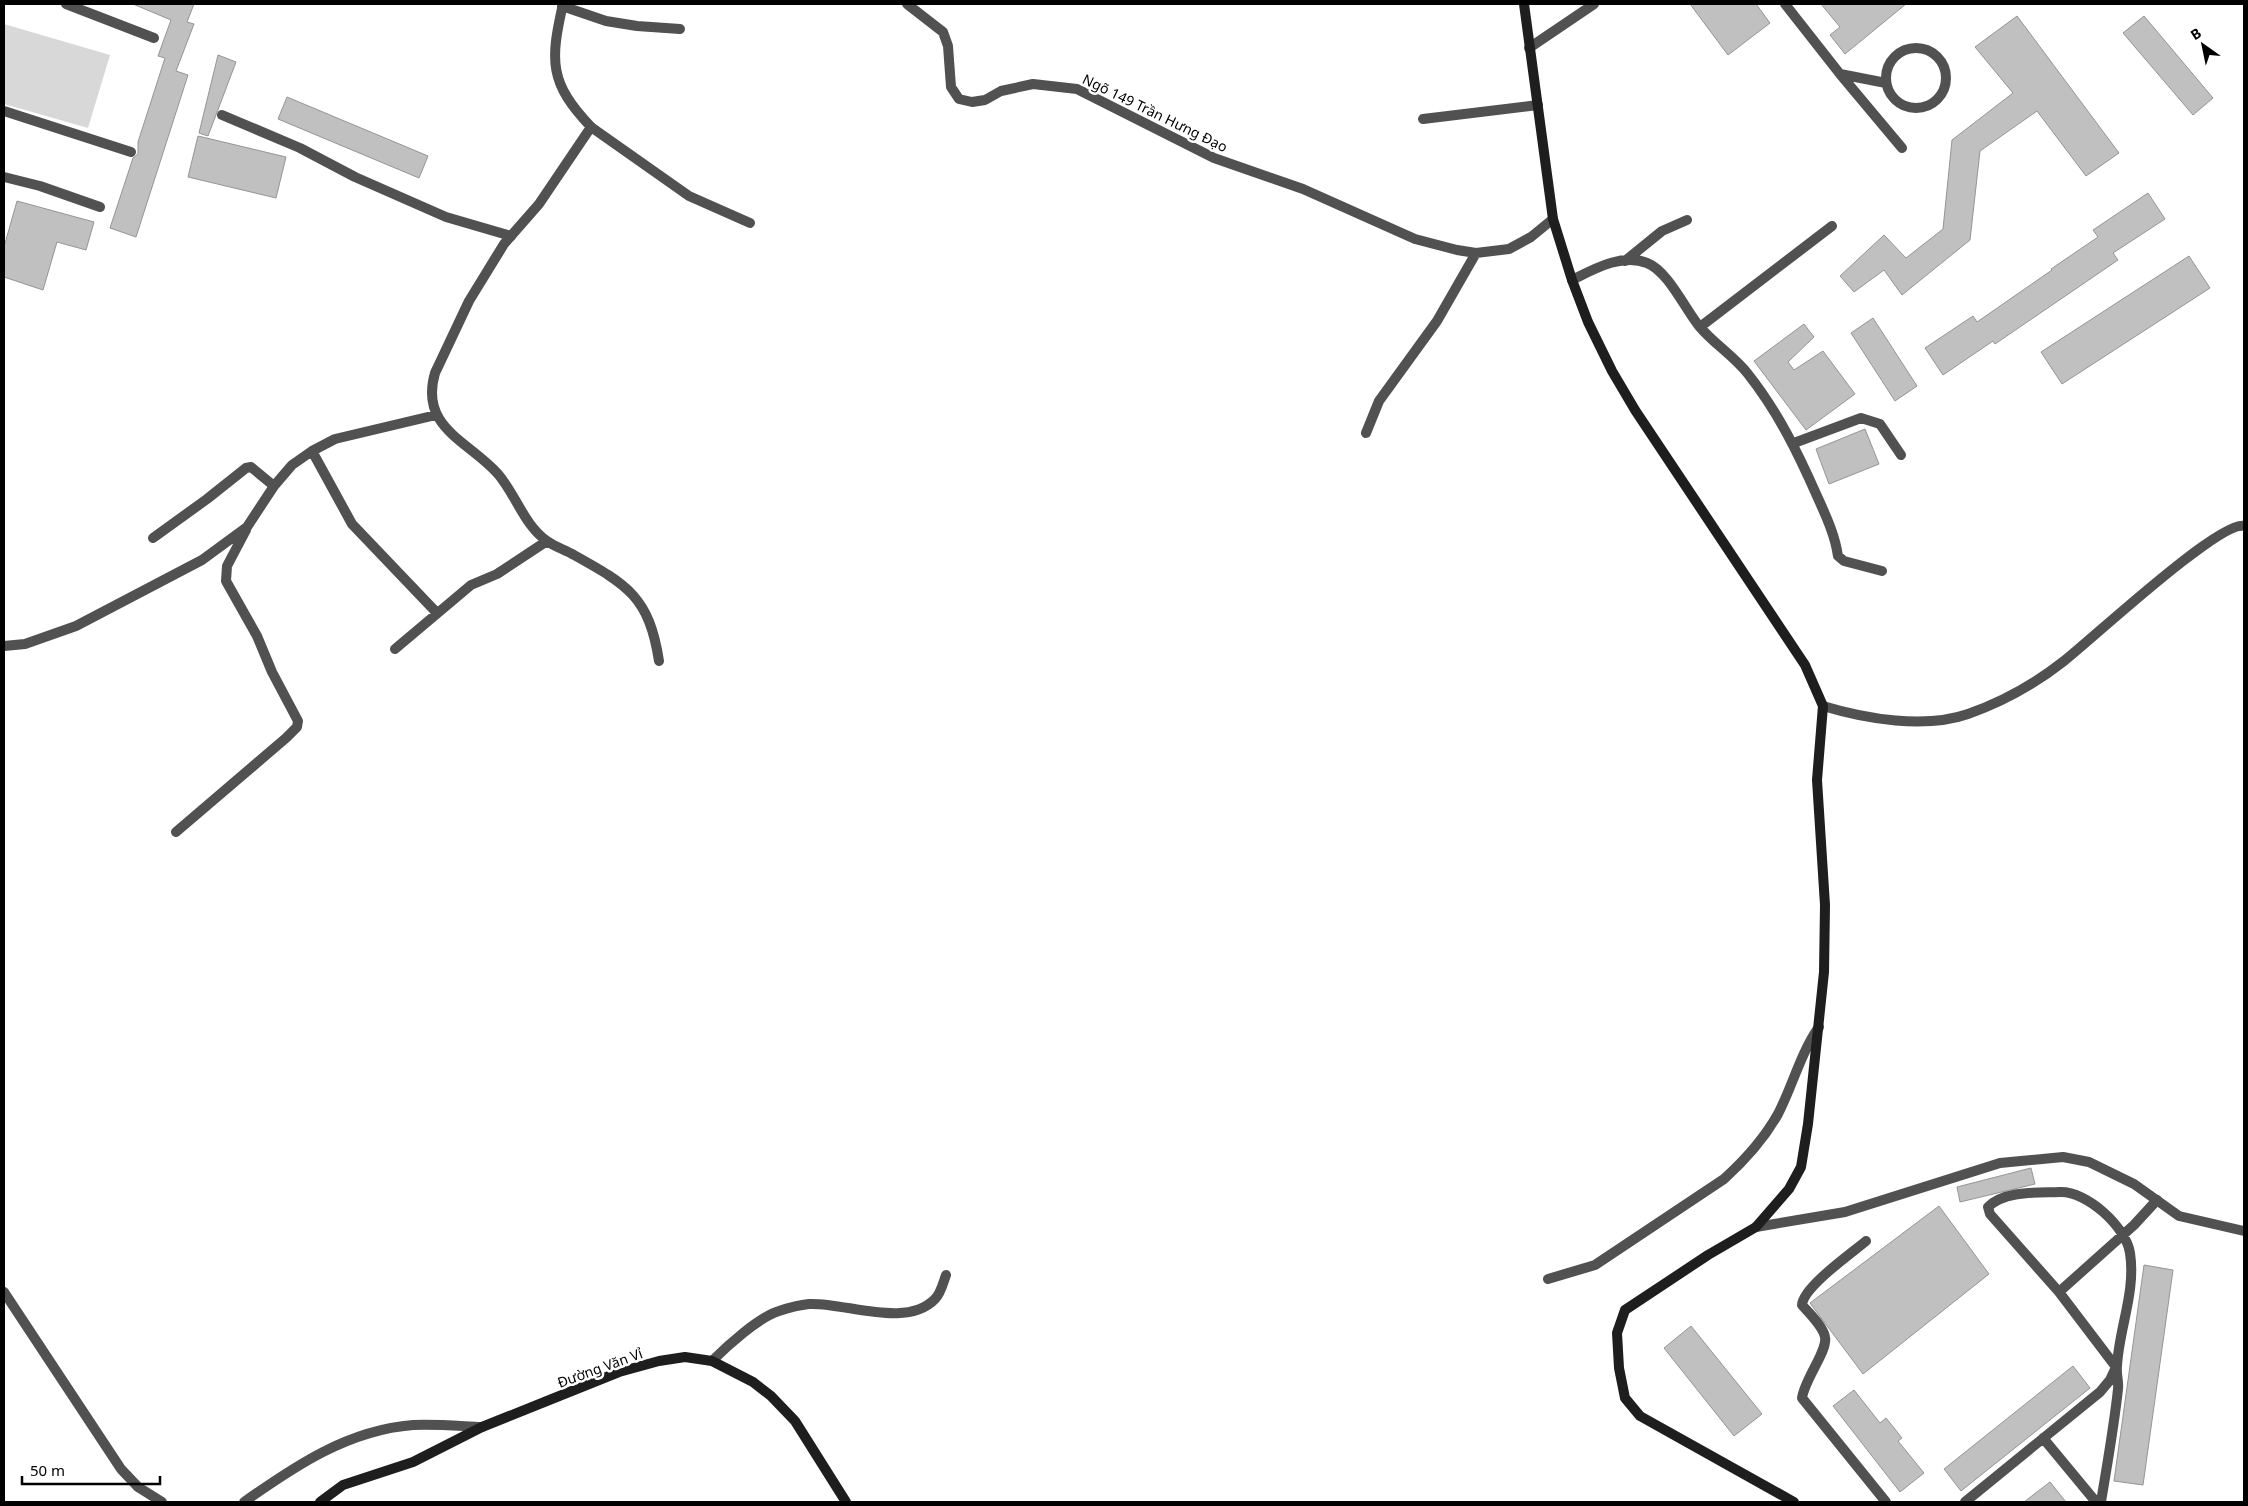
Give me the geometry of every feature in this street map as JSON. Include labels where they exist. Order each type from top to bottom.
[{"type":"street","points":[[66,4],[154,38]]},
{"type":"street","name":"Ngõ 149 Trần Hưng Đạo","points":[[907,4],[943,32],[948,46],[951,87],[960,99],[972,102],[985,100],[1001,91],[1033,84],[1077,89],[1214,158],[1303,189],[1415,239],[1476,253],[1509,249],[1531,237],[1553,219]]},
{"type":"street","points":[[1524,4],[1553,219],[1572,280],[1588,322],[1612,371],[1805,666],[1823,706],[1817,780],[1825,905],[1824,972],[1801,1167],[1789,1189],[1756,1227],[1708,1255],[1625,1310],[1617,1333],[1619,1368],[1625,1398],[1640,1416],[1794,1502]]},
{"type":"street","points":[[1529,48],[1594,4]]},
{"type":"street","points":[[1785,4],[1902,148]]},
{"type":"street","points":[[680,29],[637,26],[606,21],[562,5],[555,45],[558,77],[571,106],[591,127],[689,196],[750,223]]},
{"type":"street","points":[[1908,49],[1926,50],[1935,55],[1946,70],[1945,89],[1939,98],[1928,106],[1918,109],[1907,107],[1896,101],[1886,83],[1887,72],[1891,62],[1908,49]]},
{"type":"street","points":[[1840,74],[1886,83]]},
{"type":"street","points":[[1423,119],[1538,105]]},
{"type":"street","points":[[4,111],[131,152]]},
{"type":"street","points":[[222,115],[300,148],[355,177],[446,217],[511,236]]},
{"type":"street","points":[[591,127],[538,204],[511,236],[469,301],[431,385],[436,414],[460,444],[499,476],[525,516],[547,541],[604,572],[634,595],[655,632],[660,661]]},
{"type":"street","points":[[4,177],[40,186],[100,207]]},
{"type":"street","points":[[1625,261],[1662,231],[1686,220]]},
{"type":"street","points":[[1700,327],[1832,226]]},
{"type":"street","points":[[1366,433],[1379,401],[1437,321],[1476,253]]},
{"type":"street","points":[[1572,280],[1606,263],[1625,261],[1646,262],[1658,268],[1700,327],[1747,372],[1794,443],[1836,539],[1838,556],[1844,561],[1882,571]]},
{"type":"street","points":[[176,832],[297,727],[298,722],[272,672],[257,636],[226,581],[226,566],[247,527],[269,497],[274,486],[292,465],[312,451],[335,440],[436,414]]},
{"type":"street","points":[[1794,443],[1861,418],[1880,424],[1901,455]]},
{"type":"street","points":[[312,451],[317,464],[352,524],[436,612]]},
{"type":"street","points":[[153,538],[246,468],[251,467],[274,486]]},
{"type":"street","points":[[1823,706],[1859,717],[1930,721],[1967,714],[2013,694],[2063,662],[2187,558],[2230,528],[2244,526]]},
{"type":"street","points":[[4,646],[25,644],[76,626],[202,560],[247,527]]},
{"type":"street","points":[[395,649],[436,612],[471,585],[497,574],[547,541]]},
{"type":"street","points":[[1548,1279],[1595,1265],[1724,1179],[1742,1163],[1778,1113],[1797,1064],[1819,1026]]},
{"type":"street","points":[[1756,1227],[1845,1212],[2000,1163],[2063,1157],[2089,1162],[2134,1184],[2179,1216],[2244,1232]]},
{"type":"street","points":[[1965,1502],[2100,1392],[2110,1380],[2116,1367],[2132,1281],[2130,1252],[2123,1234],[2094,1204],[2082,1195],[2068,1192],[2044,1192],[2015,1195],[1994,1201],[1988,1207],[1990,1214],[2058,1292],[2116,1367],[2118,1387],[2101,1502]]},
{"type":"street","points":[[2058,1292],[2123,1234],[2157,1200]]},
{"type":"street","points":[[1866,1241],[1806,1294],[1802,1302],[1802,1305],[1825,1336],[1825,1349],[1809,1373],[1802,1398],[1886,1502]]},
{"type":"street","points":[[712,1361],[733,1340],[777,1311],[808,1304],[842,1306],[871,1312],[918,1309],[935,1299],[946,1275]]},
{"type":"street","points":[[4,1292],[121,1469],[138,1487],[162,1502]]},
{"type":"street","name":"Đường Văn Vỉ","points":[[320,1502],[343,1486],[413,1462],[482,1427],[619,1372],[659,1361],[685,1357],[712,1361],[752,1382],[771,1396],[795,1421],[846,1502]]},
{"type":"street","points":[[244,1502],[304,1461],[337,1444],[367,1434],[414,1425],[482,1427]]},
{"type":"street","points":[[2043,1438],[2096,1502]]},
{"type":"shaded area","points":[[4,24],[110,55],[88,128],[4,104]]},
{"type":"building","points":[[133,4],[194,4],[187,22],[194,24],[176,71],[188,75],[136,237],[110,228],[133,158],[138,154],[138,142],[165,58],[158,56],[171,20]]},
{"type":"building","points":[[1690,4],[1756,4],[1770,23],[1728,55]]},
{"type":"building","points":[[1821,4],[1906,4],[1845,54],[1830,35],[1840,27]]},
{"type":"building","points":[[2017,16],[2119,153],[2086,176],[2037,111],[1980,151],[1970,240],[1902,295],[1884,270],[1854,292],[1840,276],[1884,235],[1906,258],[1943,229],[1952,140],[2013,93],[1975,47]]},
{"type":"building","points":[[2144,16],[2213,98],[2193,115],[2123,33]]},
{"type":"building","points":[[218,55],[236,62],[208,136],[199,133]]},
{"type":"building","points":[[287,97],[428,156],[419,178],[278,119]]},
{"type":"building","points":[[198,136],[286,157],[276,198],[188,177]]},
{"type":"building","points":[[2148,193],[2165,219],[2113,253],[2118,260],[1995,344],[1993,341],[1943,375],[1925,348],[1973,316],[1977,322],[2052,270],[2098,237],[2093,230]]},
{"type":"building","points":[[17,201],[94,222],[86,250],[57,242],[43,290],[4,277],[4,247]]},
{"type":"building","points":[[2189,256],[2210,288],[2062,384],[2041,352]]},
{"type":"building","points":[[1873,318],[1917,386],[1895,401],[1851,333]]},
{"type":"building","points":[[1804,324],[1814,337],[1788,362],[1794,370],[1823,351],[1855,394],[1806,430],[1754,361]]},
{"type":"building","points":[[1865,429],[1879,464],[1829,484],[1816,449]]},
{"type":"building","points":[[2031,1168],[2035,1184],[1960,1202],[1957,1187]]},
{"type":"building","points":[[1939,1206],[1989,1274],[1863,1374],[1810,1303]]},
{"type":"building","points":[[2144,1265],[2173,1270],[2143,1485],[2114,1481]]},
{"type":"building","points":[[1691,1326],[1762,1414],[1734,1436],[1664,1348]]},
{"type":"building","points":[[2073,1366],[2090,1388],[1961,1491],[1944,1469]]},
{"type":"building","points":[[1854,1390],[1880,1423],[1886,1418],[1902,1438],[1898,1441],[1924,1473],[1900,1492],[1833,1406]]},
{"type":"building","points":[[2050,1482],[2066,1502],[2024,1502]]}]
